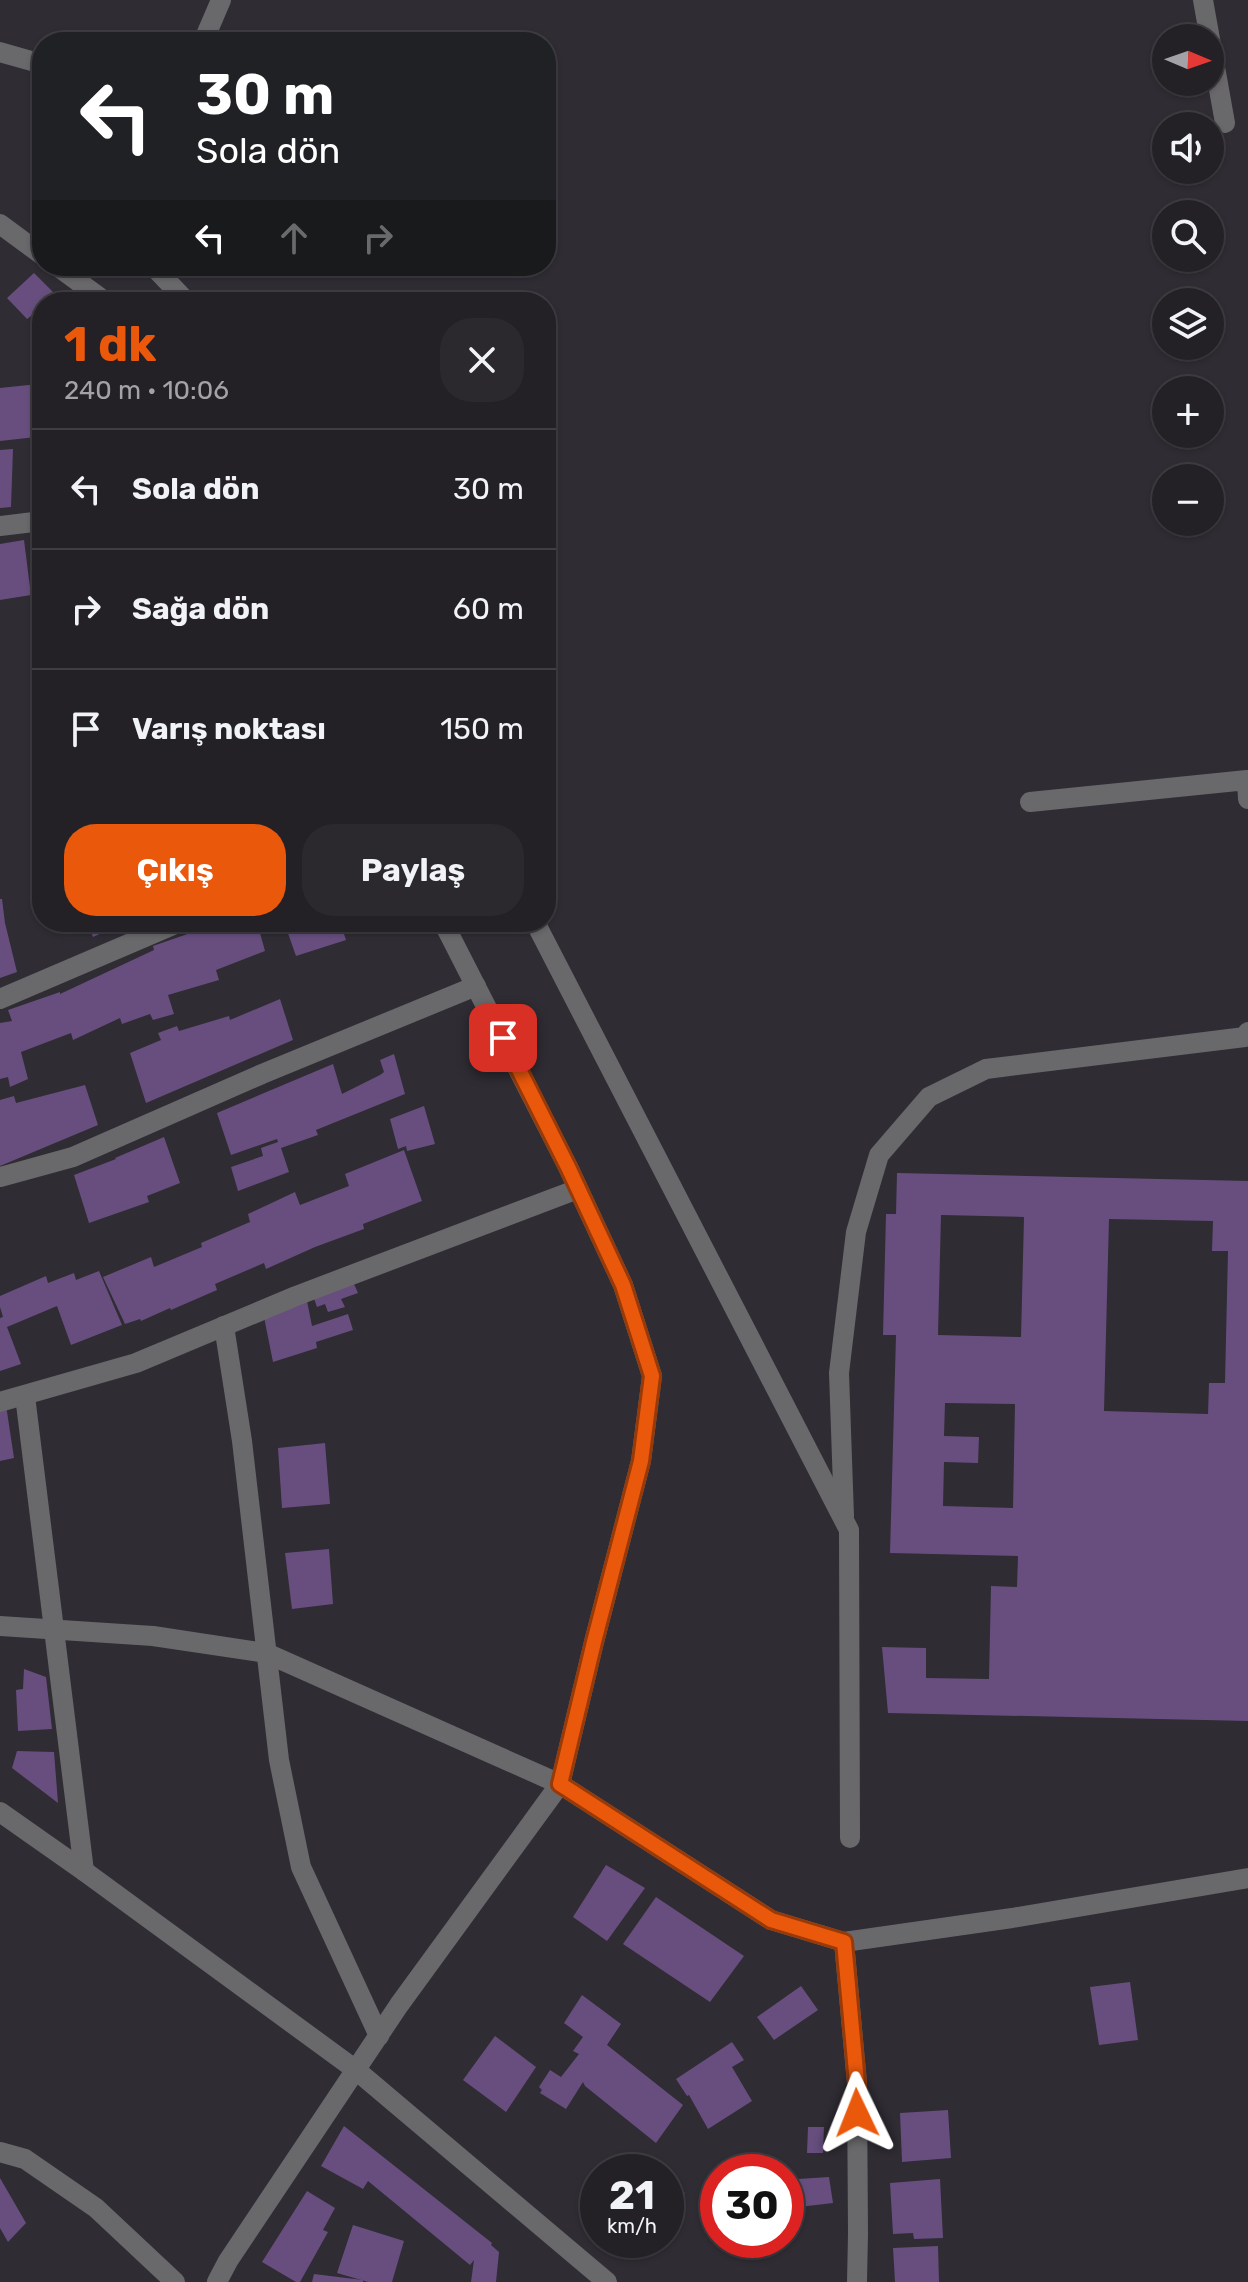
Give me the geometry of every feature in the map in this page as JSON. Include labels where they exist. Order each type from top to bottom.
[{"type":"street","points":[[207,32],[221,0]]},
{"type":"street","points":[[1203,0],[1225,123]]},
{"type":"street","points":[[0,52],[32,61]]},
{"type":"street","points":[[0,224],[32,248]]},
{"type":"street","points":[[71,276],[92,292]]},
{"type":"street","points":[[162,276],[178,292]]},
{"type":"street","points":[[0,526],[32,522]]},
{"type":"street","points":[[1030,802],[1248,780],[1248,799]]},
{"type":"street","points":[[0,999],[157,932]]},
{"type":"street","points":[[217,2282],[399,2005],[560,1784],[641,1461],[652,1376],[623,1285],[448,932]]},
{"type":"street","points":[[540,932],[849,1530],[850,1838]]},
{"type":"street","points":[[0,1177],[73,1157],[262,1074],[476,986]]},
{"type":"street","points":[[844,1521],[839,1373],[856,1232],[879,1155],[929,1097],[986,1069],[1245,1037],[1248,1032]]},
{"type":"street","points":[[0,1402],[136,1363],[296,1296],[578,1189]]},
{"type":"street","points":[[224,1326],[242,1441],[279,1760],[301,1867],[379,2036]]},
{"type":"street","points":[[25,1396],[84,1871]]},
{"type":"street","points":[[0,1626],[153,1636],[266,1653],[560,1784],[771,1920],[844,1942],[1012,1918],[1248,1878]]},
{"type":"street","points":[[0,1812],[356,2070],[607,2282]]},
{"type":"street","points":[[844,1942],[857,2083],[857,2282]]},
{"type":"street","points":[[0,2152],[25,2159],[96,2208],[175,2282]]},
{"type":"building","points":[[32,275],[53,292],[32,292],[32,315],[27,319],[7,298]]},
{"type":"building","points":[[32,385],[32,437],[0,441],[0,388]]},
{"type":"building","points":[[13,449],[11,507],[0,508],[0,450]]},
{"type":"building","points":[[24,540],[31,595],[0,600],[0,544]]},
{"type":"building","points":[[0,899],[17,972],[0,978]]},
{"type":"building","points":[[193,932],[260,932],[265,951],[216,970],[219,980],[168,995],[174,1014],[153,1020],[150,1014],[122,1024],[120,1018],[73,1040],[71,1033],[21,1052],[28,1079],[10,1087],[8,1077],[0,1079],[0,1023],[12,1021],[8,1010],[60,994],[154,950],[153,946]]},
{"type":"building","points":[[288,932],[343,932],[346,940],[296,956]]},
{"type":"building","points":[[280,999],[293,1040],[146,1103],[130,1053],[161,1040],[158,1033],[177,1026],[179,1031],[229,1016],[230,1020]]},
{"type":"building","points":[[394,1054],[405,1094],[316,1130],[318,1135],[281,1148],[289,1172],[238,1191],[231,1167],[263,1156],[261,1148],[278,1142],[277,1139],[231,1155],[217,1113],[333,1064],[342,1094],[384,1072],[380,1060]]},
{"type":"building","points":[[85,1085],[98,1125],[0,1166],[0,1100],[14,1096],[16,1103]]},
{"type":"building","points":[[424,1106],[435,1144],[407,1151],[406,1146],[398,1149],[390,1119]]},
{"type":"building","points":[[164,1137],[180,1183],[147,1196],[149,1202],[89,1223],[74,1175]]},
{"type":"building","points":[[404,1150],[422,1201],[363,1224],[364,1229],[266,1269],[264,1263],[215,1284],[217,1290],[171,1310],[125,1324],[103,1277],[151,1257],[154,1267],[202,1247],[201,1243],[250,1222],[248,1214],[295,1192],[300,1205],[349,1186],[345,1174]]},
{"type":"building","points":[[897,1173],[1248,1181],[1248,1721],[888,1713],[882,1647],[926,1648],[926,1678],[989,1679],[991,1586],[1017,1587],[1018,1556],[890,1553],[896,1335],[883,1335],[886,1214],[896,1214]],"holes":[[[941,1215],[1024,1217],[1021,1337],[938,1335]],[[1109,1219],[1213,1221],[1212,1251],[1228,1251],[1225,1383],[1209,1383],[1208,1414],[1104,1411]],[[945,1403],[1015,1404],[1013,1508],[943,1506],[944,1462],[978,1463],[979,1437],[944,1436]]]},
{"type":"building","points":[[99,1271],[122,1325],[71,1345],[57,1306],[7,1327],[21,1364],[0,1371],[0,1318],[3,1317],[0,1296],[46,1276],[48,1283],[74,1273],[76,1280]]},
{"type":"building","points":[[350,1275],[358,1293],[341,1299],[345,1307],[328,1312],[325,1304],[317,1307],[311,1290]]},
{"type":"building","points":[[306,1296],[312,1326],[348,1314],[353,1330],[316,1342],[317,1348],[273,1362],[263,1312]]},
{"type":"building","points":[[6,1405],[14,1458],[0,1461],[0,1407]]},
{"type":"building","points":[[325,1443],[330,1504],[282,1508],[278,1448]]},
{"type":"building","points":[[329,1549],[333,1604],[292,1609],[285,1553]]},
{"type":"building","points":[[24,1669],[46,1677],[52,1729],[18,1731],[16,1690],[23,1689]]},
{"type":"building","points":[[17,1751],[54,1752],[58,1803],[12,1768]]},
{"type":"building","points":[[606,1865],[645,1888],[607,1941],[573,1917]]},
{"type":"building","points":[[656,1897],[744,1956],[710,2002],[623,1944]]},
{"type":"building","points":[[1130,1982],[1138,2040],[1099,2045],[1090,1987]]},
{"type":"building","points":[[801,1986],[818,2010],[774,2040],[757,2017]]},
{"type":"building","points":[[582,1995],[621,2024],[607,2045],[683,2105],[656,2143],[583,2082],[566,2109],[540,2093],[542,2090],[539,2087],[550,2070],[561,2077],[579,2054],[573,2051],[583,2037],[564,2023]]},
{"type":"building","points":[[495,2036],[536,2067],[506,2112],[463,2080]]},
{"type":"building","points":[[732,2042],[744,2060],[732,2067],[752,2101],[708,2129],[676,2079]]},
{"type":"building","points":[[948,2110],[951,2158],[902,2162],[900,2113]]},
{"type":"building","points":[[344,2126],[492,2243],[499,2252],[496,2282],[471,2282],[474,2260],[470,2265],[368,2181],[363,2189],[321,2166]]},
{"type":"building","points":[[808,2127],[824,2127],[823,2153],[807,2153]]},
{"type":"building","points":[[829,2177],[833,2203],[804,2206],[804,2179]]},
{"type":"building","points":[[0,2178],[26,2223],[8,2242],[0,2228]]},
{"type":"building","points":[[940,2179],[943,2238],[914,2239],[913,2233],[893,2234],[890,2183]]},
{"type":"building","points":[[307,2191],[335,2208],[323,2230],[328,2232],[300,2282],[296,2282],[262,2262]]},
{"type":"building","points":[[353,2225],[404,2241],[392,2282],[368,2282],[337,2273]]},
{"type":"building","points":[[938,2246],[939,2282],[895,2282],[893,2248]]},
{"type":"building","points":[[314,2274],[363,2280],[363,2282],[312,2282]]},
{"type":"route","points":[[503,1038],[623,1285],[652,1376],[641,1461],[560,1784],[771,1920],[844,1942],[857,2113]]}]
